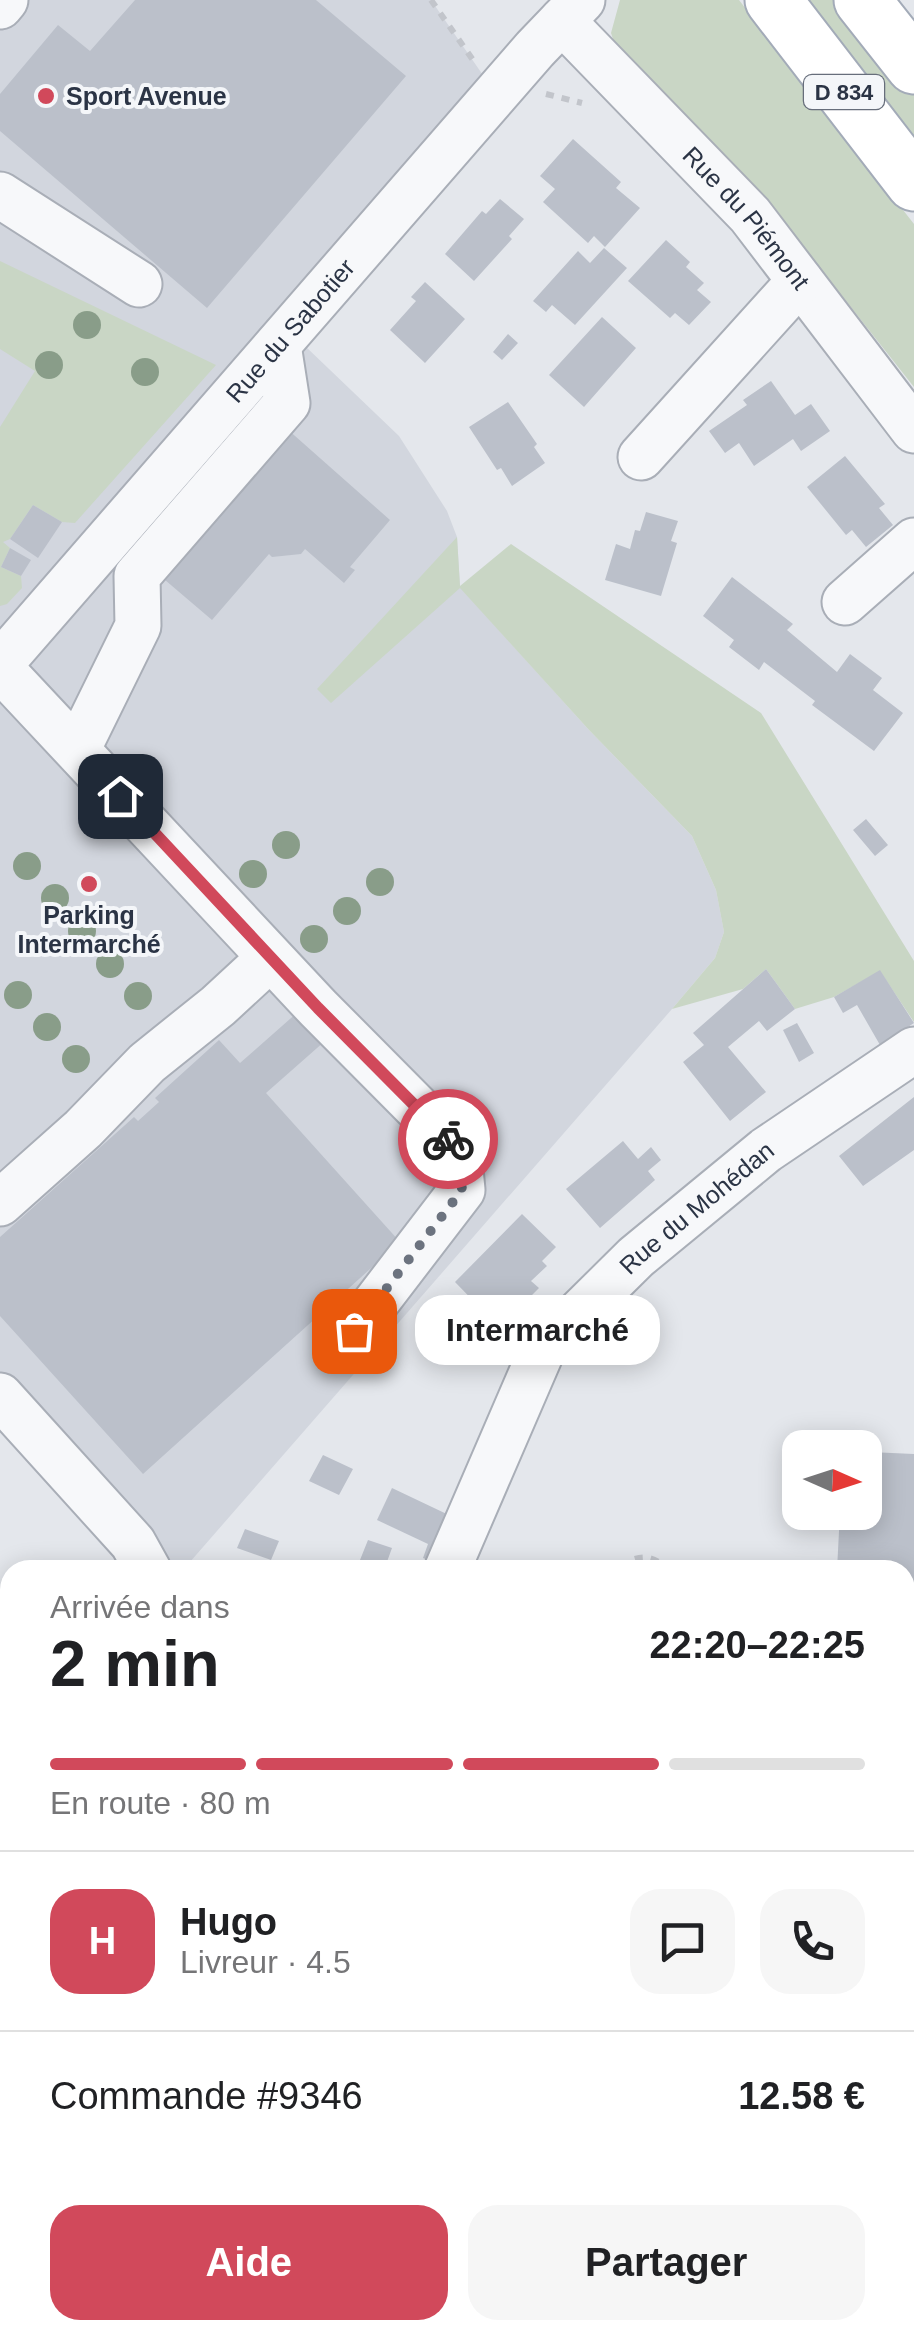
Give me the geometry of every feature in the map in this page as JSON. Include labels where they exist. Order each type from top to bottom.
[{"type":"main road","name":"D 834","points":[[773,0],[914,183]]},
{"type":"main road","name":"D 834","points":[[862,0],[914,66]]},
{"type":"street","points":[[0,6],[5,0]]},
{"type":"street","name":"Rue du Piémont","points":[[572,10],[750,215],[914,430]]},
{"type":"street","name":"Rue du Sabotier","points":[[0,666],[572,10]]},
{"type":"street","points":[[0,195],[139,284]]},
{"type":"street","points":[[641,457],[800,281]]},
{"type":"street","points":[[78,748],[138,626],[137,576],[287,403],[278,345]]},
{"type":"street","points":[[844,602],[914,542]]},
{"type":"street","points":[[0,666],[270,958],[458,1149],[462,1190],[354,1331]]},
{"type":"street","points":[[0,1203],[147,1063],[270,958]]},
{"type":"street","name":"Rue du Mohédan","points":[[451,1560],[542,1350],[636,1257],[766,1150],[914,1050]]},
{"type":"street","points":[[0,1396],[134,1544],[143,1560]]},
{"type":"path","points":[[631,1560],[643,1555],[657,1560]]},
{"type":"shaded area","points":[[0,0],[431,0],[496,94],[305,346],[399,436],[447,511],[457,537],[460,587],[589,730],[692,836],[716,890],[724,932],[715,958],[672,1009],[192,1560],[139,1560],[0,1396]]},
{"type":"green space","points":[[620,0],[739,0],[914,224],[914,387],[785,224],[616,48],[611,33]]},
{"type":"green space","points":[[792,0],[839,0],[914,95],[914,148]]},
{"type":"green space","points":[[0,261],[216,365],[75,523],[62,522],[33,505],[10,539],[3,542],[10,548],[1,567],[21,576],[22,588],[0,606],[0,427],[35,371],[0,349]]},
{"type":"green space","points":[[457,537],[460,586],[511,544],[761,713],[914,961],[914,1022],[880,971],[834,997],[795,1009],[766,969],[743,989],[672,1009],[715,958],[724,932],[716,890],[692,836],[460,588],[331,703],[317,689]]},
{"type":"building","points":[[135,0],[316,0],[406,76],[207,308],[0,131],[0,94],[58,25],[90,51]]},
{"type":"building","points":[[573,139],[621,182],[616,188],[640,208],[605,247],[594,236],[588,243],[543,202],[555,189],[540,176]]},
{"type":"building","points":[[500,199],[524,219],[509,236],[512,239],[474,281],[445,254],[482,211],[486,214]]},
{"type":"building","points":[[666,240],[690,262],[686,267],[704,283],[697,290],[711,302],[689,325],[675,313],[670,318],[628,281]]},
{"type":"building","points":[[604,248],[627,268],[575,325],[552,305],[546,312],[533,301],[578,251],[590,263]]},
{"type":"building","points":[[425,282],[465,319],[425,363],[390,330],[416,301],[411,297]]},
{"type":"building","points":[[602,317],[636,348],[584,407],[549,375]]},
{"type":"building","points":[[508,334],[518,343],[502,360],[493,352]]},
{"type":"building","points":[[771,381],[795,415],[811,404],[830,431],[801,451],[793,439],[754,466],[739,443],[725,453],[709,431],[747,405],[743,400]]},
{"type":"building","points":[[508,402],[537,444],[534,447],[545,463],[512,486],[469,427]]},
{"type":"building","points":[[286,428],[390,520],[350,567],[355,570],[344,583],[305,549],[301,554],[269,554],[212,620],[158,574]]},
{"type":"building","points":[[845,456],[885,504],[879,508],[893,525],[866,547],[852,530],[846,535],[807,487]]},
{"type":"building","points":[[33,505],[62,522],[38,558],[10,539]]},
{"type":"building","points":[[646,512],[678,521],[671,541],[677,543],[661,596],[605,580],[616,544],[630,549]]},
{"type":"building","points":[[10,548],[31,560],[21,576],[1,567]]},
{"type":"building","points":[[732,577],[793,624],[787,630],[837,672],[850,654],[882,678],[873,690],[903,713],[874,751],[812,705],[815,701],[764,662],[759,670],[729,647],[734,640],[703,616]]},
{"type":"building","points":[[866,819],[888,845],[875,856],[853,830]]},
{"type":"building","points":[[766,969],[795,1009],[767,1031],[759,1021],[728,1047],[766,1092],[730,1121],[683,1062],[704,1045],[693,1033]]},
{"type":"building","points":[[880,970],[914,1023],[880,1045],[857,1005],[843,1013],[834,997]]},
{"type":"building","points":[[299,1011],[325,1041],[266,1093],[400,1242],[143,1474],[0,1316],[0,1237],[134,1117],[138,1121],[159,1102],[155,1098],[219,1040],[240,1063]]},
{"type":"building","points":[[797,1023],[814,1053],[799,1062],[783,1030]]},
{"type":"building","points":[[914,1097],[914,1150],[863,1186],[839,1156]]},
{"type":"building","points":[[623,1141],[638,1159],[651,1147],[661,1160],[648,1171],[655,1180],[600,1228],[566,1189]]},
{"type":"building","points":[[522,1214],[556,1247],[542,1261],[547,1266],[531,1281],[539,1288],[521,1307],[513,1299],[492,1320],[455,1282]]},
{"type":"building","points":[[882,1453],[914,1454],[914,1560],[838,1560],[839,1530],[882,1530]]},
{"type":"building","points":[[323,1455],[353,1469],[339,1495],[309,1481]]},
{"type":"building","points":[[392,1488],[453,1517],[434,1560],[423,1558],[428,1544],[377,1520]]},
{"type":"building","points":[[245,1529],[279,1541],[271,1560],[237,1548]]},
{"type":"building","points":[[368,1540],[392,1548],[388,1560],[360,1560]]},
{"type":"way so far","points":[[354,1331],[462,1190],[458,1149],[448,1139]]},
{"type":"place","name":"Sport Avenue","points":[[46,96]]},
{"type":"place","name":"Parking Intermarché","points":[[89,884]]},
{"type":"place","name":"Intermarché","points":[[354,1331]]},
{"type":"route","points":[[120,796],[318,1008],[448,1139]]}]
